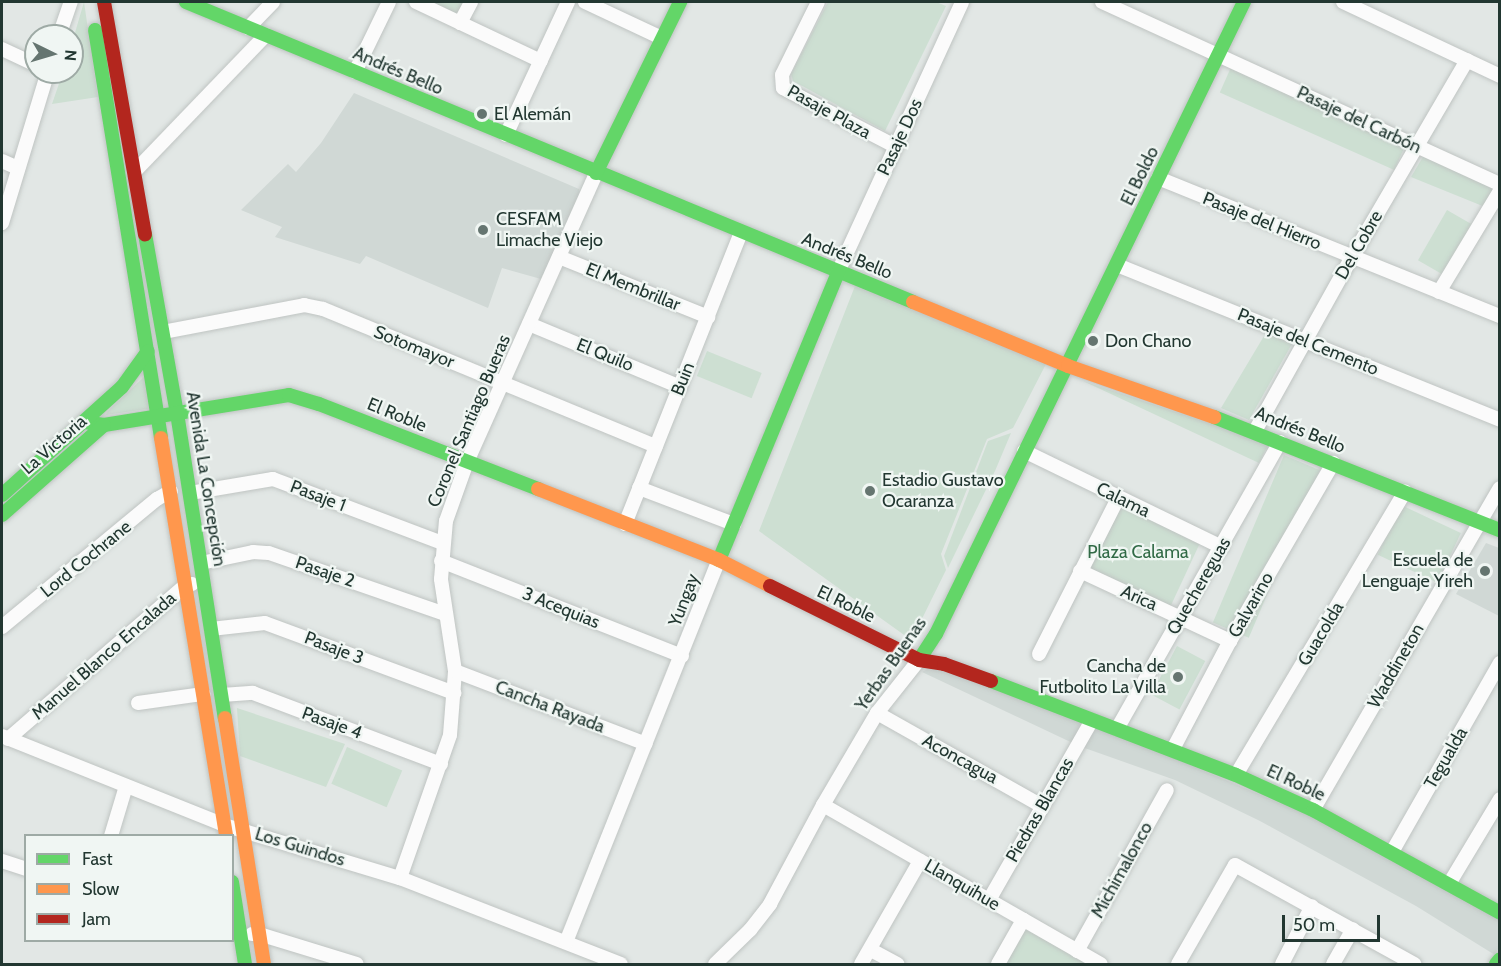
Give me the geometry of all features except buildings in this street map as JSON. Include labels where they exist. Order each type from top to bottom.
[{"type":"street","points":[[63,24],[71,2]]},
{"type":"street","name":"Avenida La Concepción","points":[[91,2],[225,830]]},
{"type":"street","name":"Avenida La Concepción","points":[[104,2],[177,413],[264,964]]},
{"type":"street","name":"Andrés Bello","points":[[186,2],[741,233],[1068,366],[1255,431],[1500,530]]},
{"type":"street","points":[[248,27],[273,2]]},
{"type":"street","points":[[355,72],[389,2]]},
{"type":"street","points":[[416,2],[541,61]]},
{"type":"street","points":[[460,23],[471,2]]},
{"type":"street","points":[[506,135],[568,2]]},
{"type":"street","points":[[585,2],[662,38]]},
{"type":"street","name":"Coronel Santiago Bueras","points":[[400,878],[450,735],[455,671],[441,561],[442,543],[454,493],[596,173],[680,2]]},
{"type":"street","name":"Pasaje Plaza","points":[[818,2],[782,75],[783,88],[896,146]]},
{"type":"street","name":"Pasaje del Carbón","points":[[1102,2],[1500,184]]},
{"type":"street","name":"El Boldo","points":[[1068,366],[1244,2]]},
{"type":"street","points":[[1343,2],[1500,76]]},
{"type":"street","name":"Pasaje Dos","points":[[838,272],[896,146],[956,4]]},
{"type":"street","points":[[134,172],[266,35]]},
{"type":"street","points":[[2,49],[24,59]]},
{"type":"street","name":"Del Cobre","points":[[1255,431],[1352,257],[1467,60]]},
{"type":"street","points":[[2,223],[44,84]]},
{"type":"street","points":[[2,161],[18,168]]},
{"type":"street","name":"Pasaje del Hierro","points":[[1158,178],[1500,316]]},
{"type":"street","points":[[1439,292],[1500,190]]},
{"type":"street","name":"Buin","points":[[625,524],[741,233]]},
{"type":"street","name":"El Membrillar","points":[[559,257],[708,317]]},
{"type":"street","name":"Pasaje del Cemento","points":[[1117,265],[1500,420]]},
{"type":"street","name":"Yungay","points":[[566,942],[838,272]]},
{"type":"street","name":"Sotomayor","points":[[163,332],[304,305],[323,309],[656,446]]},
{"type":"street","name":"El Quilo","points":[[529,324],[680,387]]},
{"type":"street","name":"La Victoria","points":[[2,495],[130,379],[148,351]]},
{"type":"street","name":"Yerbas Buenas","points":[[715,964],[750,930],[770,904],[877,713],[919,660],[936,634],[1024,451],[1068,366]]},
{"type":"street","name":"El Roble","points":[[159,417],[296,396],[719,561],[919,660],[944,664],[974,674],[1173,749],[1236,776],[1313,810],[1500,914]]},
{"type":"street","name":"La Victoria","points":[[85,422],[104,425],[159,417]]},
{"type":"street","name":"La Victoria","points":[[2,515],[104,425]]},
{"type":"street","name":"Quechereguas","points":[[1117,729],[1280,442]]},
{"type":"street","name":"Calama","points":[[1024,451],[1222,547]]},
{"type":"street","name":"Galvarino","points":[[1173,749],[1230,641],[1333,463]]},
{"type":"street","name":"Pasaje 1","points":[[190,493],[273,479],[442,543]]},
{"type":"street","points":[[639,488],[734,524]]},
{"type":"street","name":"Waddineton","points":[[1313,810],[1500,488]]},
{"type":"street","name":"Lord Cochrane","points":[[4,619],[157,499],[171,491]]},
{"type":"street","name":"Guacolda","points":[[1236,776],[1405,492]]},
{"type":"street","points":[[1039,654],[1118,498]]},
{"type":"street","name":"Pasaje 2","points":[[201,563],[253,552],[269,553],[446,614]]},
{"type":"street","name":"3 Acequias","points":[[441,561],[682,656]]},
{"type":"street","name":"Arica","points":[[1080,572],[1181,616],[1230,641]]},
{"type":"street","name":"Manuel Blanco Encalada","points":[[5,737],[186,585],[204,580]]},
{"type":"street","name":"Pasaje 3","points":[[211,628],[265,623],[454,693]]},
{"type":"street","name":"Tegualda","points":[[1392,852],[1500,663]]},
{"type":"street","name":"Cancha Rayada","points":[[455,671],[646,744]]},
{"type":"street","name":"Pasaje 4","points":[[222,695],[253,693],[441,764]]},
{"type":"street","points":[[138,703],[203,694]]},
{"type":"street","name":"Aconcagua","points":[[877,713],[1042,806]]},
{"type":"street","name":"Piedras Blancas","points":[[989,900],[1092,720]]},
{"type":"street","name":"Los Guindos","points":[[5,737],[126,786],[225,830],[243,829],[400,878],[566,942]]},
{"type":"street","points":[[112,834],[126,786]]},
{"type":"street","name":"Michimalonco","points":[[1077,951],[1167,790]]},
{"type":"street","points":[[1449,884],[1500,800]]},
{"type":"street","name":"Llanquihue","points":[[823,806],[1101,964]]},
{"type":"street","points":[[2,861],[24,867]]},
{"type":"street","points":[[861,964],[920,861]]},
{"type":"street","points":[[1178,964],[1235,865],[1414,964]]},
{"type":"street","points":[[1282,964],[1312,906]]},
{"type":"street","points":[[234,908],[236,933],[245,964]]},
{"type":"street","points":[[998,964],[1023,920]]},
{"type":"street","points":[[1333,964],[1353,929]]},
{"type":"street","points":[[236,933],[259,934],[357,964]]},
{"type":"street","points":[[566,942],[621,964]]},
{"type":"street","points":[[871,950],[897,964]]},
{"type":"street","points":[[1496,964],[1500,959]]},
{"type":"shaded area","points":[[354,93],[579,189],[581,196],[541,279],[502,268],[488,308],[366,256],[360,264],[275,237],[282,227],[241,210],[288,164],[296,172],[321,143]]},
{"type":"shaded area","name":"Escuela de Lenguaje Yireh","points":[[1486,543],[1499,548],[1499,616],[1456,594]]},
{"type":"shaded area","points":[[931,667],[1091,723],[1308,815],[1499,916],[1499,947],[1495,955],[1416,906],[1258,820],[1175,780],[1079,746],[922,672]]},
{"type":"green space","points":[[84,2],[98,97],[52,104],[59,84],[84,84],[84,24],[78,24]]},
{"type":"green space","points":[[427,2],[466,2],[459,16]]},
{"type":"green space","points":[[828,2],[936,2],[946,6],[885,131],[793,81],[791,74]]},
{"type":"green space","points":[[1232,65],[1406,143],[1394,170],[1220,92]]},
{"type":"green space","points":[[1424,155],[1496,189],[1485,207],[1411,177]]},
{"type":"green space","points":[[1447,210],[1471,224],[1442,274],[1418,260]]},
{"type":"green space","name":"Estadio Gustavo Ocaranza","points":[[855,286],[1046,364],[1013,428],[987,439],[941,554],[946,570],[915,633],[907,637],[759,531]]},
{"type":"green space","points":[[1267,331],[1293,342],[1249,420],[1221,408]]},
{"type":"green space","points":[[707,351],[762,373],[752,398],[697,376]]},
{"type":"green space","points":[[148,373],[153,408],[106,415],[107,412]]},
{"type":"green space","points":[[1083,381],[1269,443],[1259,463]]},
{"type":"green space","points":[[1011,433],[948,568],[944,556],[988,441]]},
{"type":"green space","points":[[1284,455],[1320,470],[1249,638],[1213,623]]},
{"type":"green space","name":"Plaza Calama","points":[[1120,504],[1201,542],[1169,609],[1089,571]]},
{"type":"green space","points":[[1401,505],[1461,533],[1438,583],[1378,555]]},
{"type":"green space","name":"Cancha de Futbolito La Villa","points":[[1177,646],[1205,661],[1179,710],[1151,695]]},
{"type":"green space","points":[[237,708],[345,744],[326,787],[240,756]]},
{"type":"green space","points":[[347,747],[402,770],[387,807],[331,784]]},
{"type":"green space","points":[[1029,922],[1101,964],[1004,964]]},
{"type":"traffic: fast","points":[[186,2],[913,302]]},
{"type":"traffic: fast","points":[[596,173],[680,2]]},
{"type":"traffic: fast","points":[[919,660],[936,634],[1244,2]]},
{"type":"traffic: fast","points":[[95,30],[161,438]]},
{"type":"traffic: fast","points":[[145,234],[177,413],[225,718]]},
{"type":"traffic: fast","points":[[719,560],[838,272]]},
{"type":"traffic: fast","points":[[2,495],[122,387],[148,351]]},
{"type":"traffic: fast","points":[[85,422],[104,425],[289,395],[319,404],[538,489]]},
{"type":"traffic: fast","points":[[1214,417],[1500,530]]},
{"type":"traffic: fast","points":[[2,515],[104,425]]},
{"type":"traffic: fast","points":[[991,681],[1236,775],[1313,810],[1500,913]]},
{"type":"traffic: fast","points":[[234,895],[245,964]]},
{"type":"traffic: fast","points":[[1496,964],[1500,959]]},
{"type":"traffic: slow","points":[[913,302],[1068,366],[1214,417]]},
{"type":"traffic: slow","points":[[161,438],[226,834]]},
{"type":"traffic: slow","points":[[538,489],[719,560],[770,586]]},
{"type":"traffic: slow","points":[[225,718],[264,964]]},
{"type":"traffic: jam","points":[[104,2],[145,234]]},
{"type":"traffic: jam","points":[[770,586],[919,660],[944,664],[991,681]]},
{"type":"place","name":"El Alemán","points":[[482,114]]},
{"type":"place","name":"CESFAM Limache Viejo","points":[[483,230]]},
{"type":"place","name":"Don Chano","points":[[1093,341]]},
{"type":"place","name":"Estadio Gustavo Ocaranza","points":[[870,491]]},
{"type":"place","name":"Escuela de Lenguaje Yireh","points":[[1485,571]]},
{"type":"place","name":"Cancha de Futbolito La Villa","points":[[1178,677]]}]
